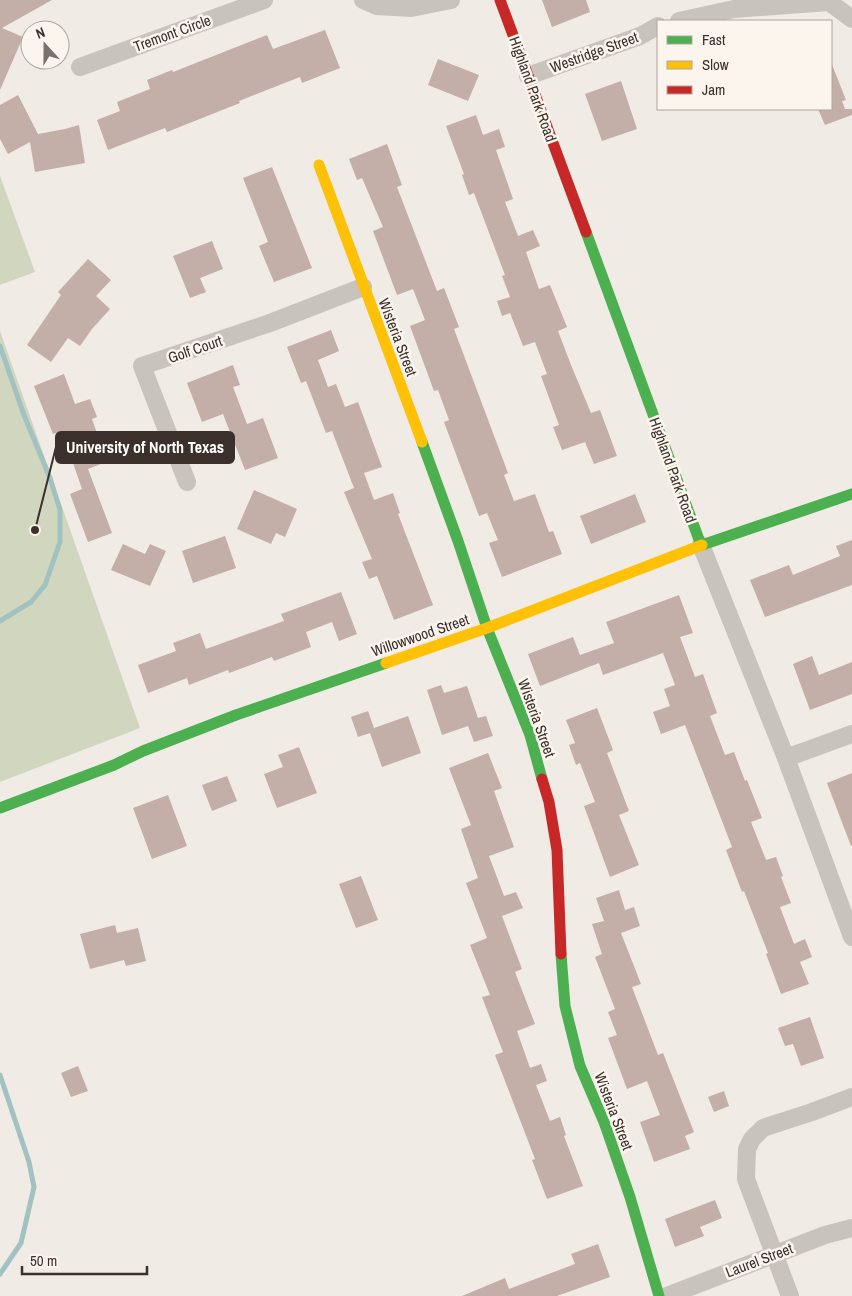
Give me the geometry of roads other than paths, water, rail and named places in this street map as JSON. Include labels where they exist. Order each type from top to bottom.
[{"type":"street","name":"Tremont Circle","points":[[80,67],[264,0]]},
{"type":"street","points":[[363,0],[378,6],[411,8],[451,0]]},
{"type":"street","name":"Highland Park Road","points":[[500,0],[701,545],[786,758],[852,937]]},
{"type":"street","points":[[684,20],[734,9],[829,1],[852,19]]},
{"type":"street","name":"Westridge Street","points":[[528,76],[640,36],[657,27]]},
{"type":"street","name":"Wisteria Street","points":[[319,165],[458,541],[486,628],[530,735],[548,802],[557,850],[561,963],[567,1015],[580,1066],[604,1122],[630,1197],[659,1296]]},
{"type":"street","name":"Golf Court","points":[[187,482],[142,366],[270,323],[363,287]]},
{"type":"street","name":"Willowwood Street","points":[[0,808],[114,765],[143,751],[236,715],[486,628],[701,545],[852,494]]},
{"type":"street","points":[[786,758],[852,734]]},
{"type":"street","points":[[790,1296],[746,1179],[746,1149],[752,1138],[763,1128],[852,1097]]},
{"type":"street","name":"Laurel Street","points":[[667,1296],[825,1235],[852,1228]]},
{"type":"waterway","points":[[0,346],[24,415],[50,478],[60,510],[60,542],[45,585],[31,602],[0,621]]},
{"type":"waterway","points":[[0,1075],[29,1162],[34,1187],[21,1243],[0,1274]]},
{"type":"place","name":"University of North Texas","points":[[35,530]]}]
